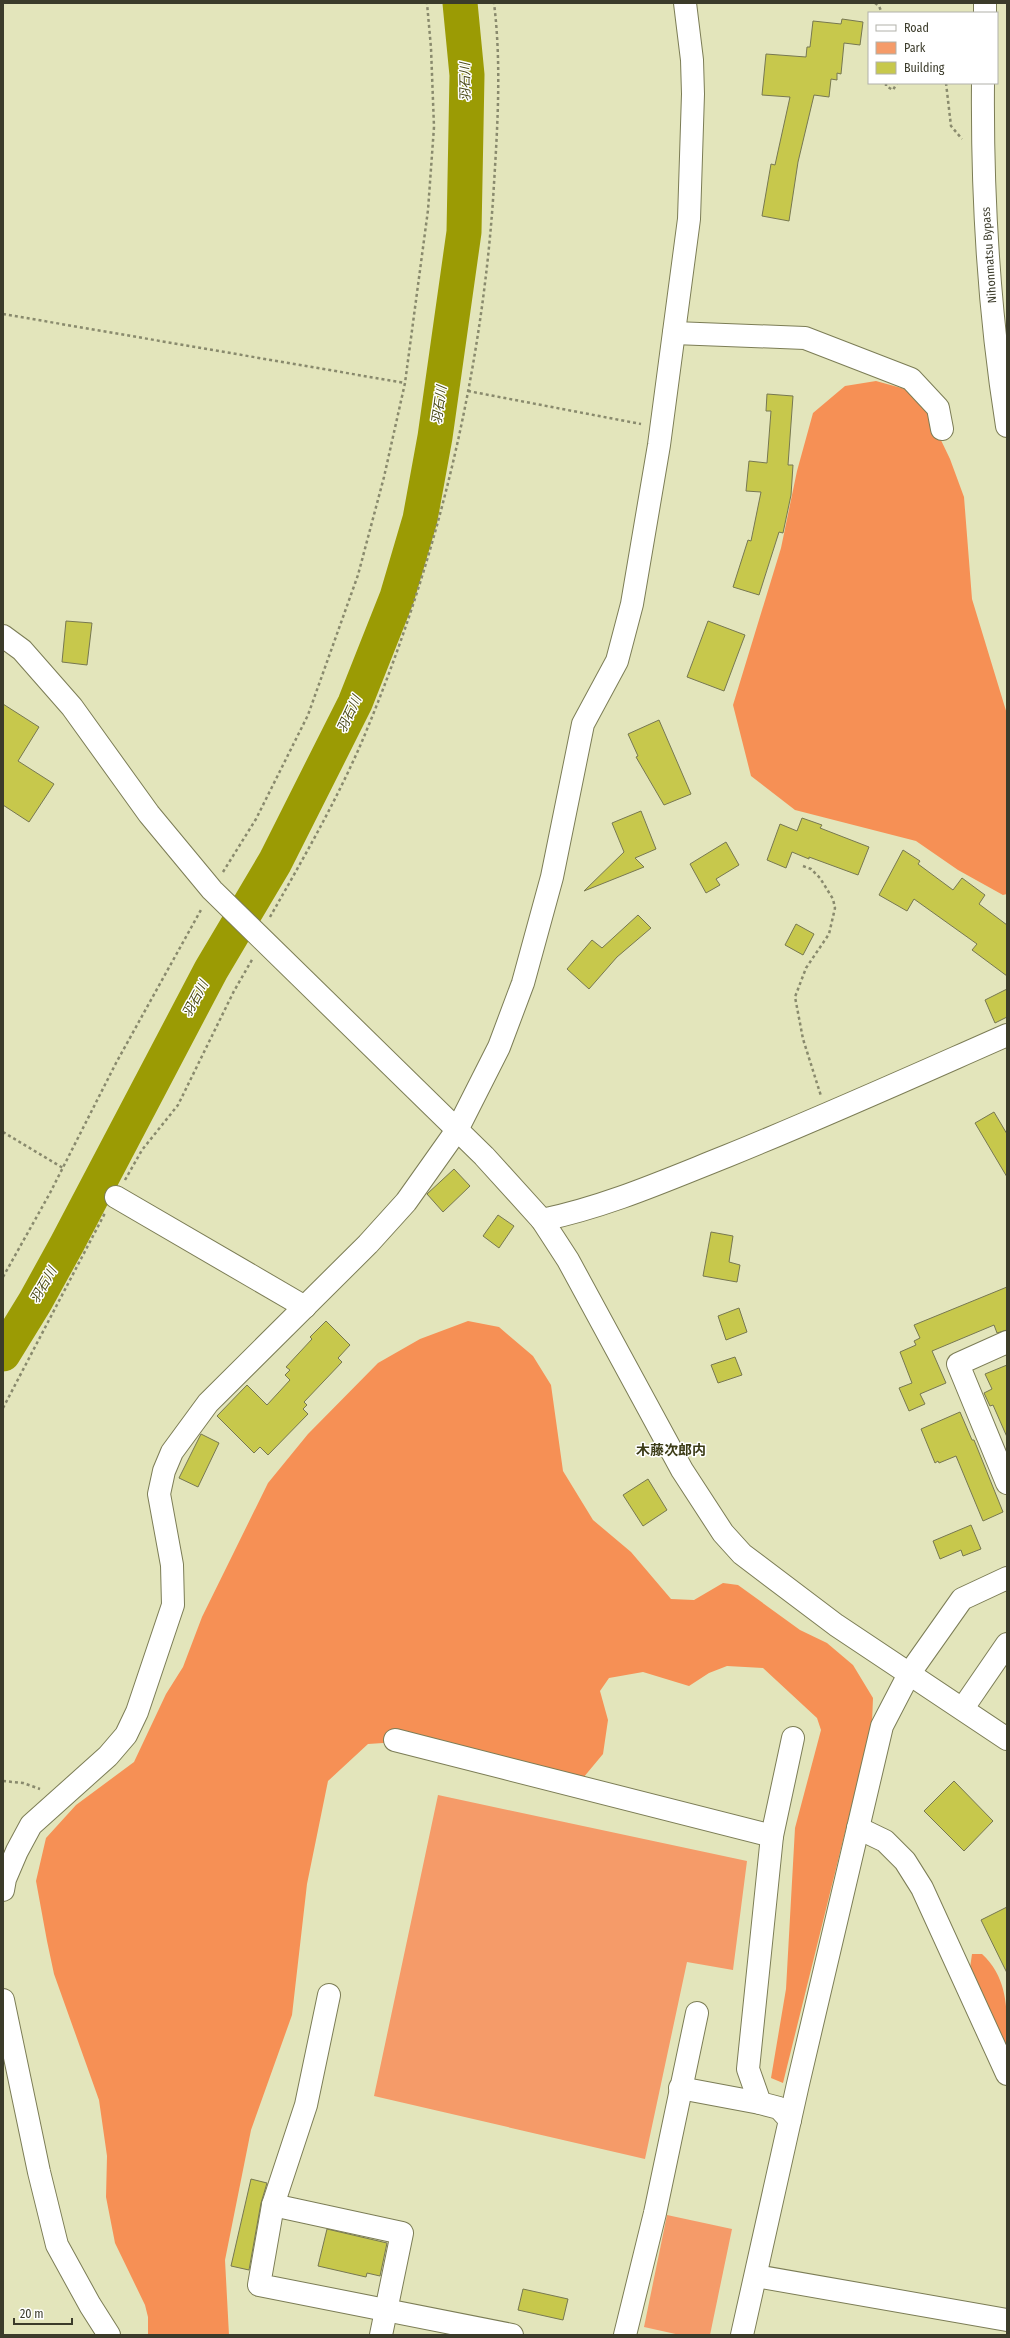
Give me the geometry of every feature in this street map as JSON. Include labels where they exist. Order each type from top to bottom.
[{"type":"main road","points":[[3,1890],[5,1879],[17,1851],[31,1825],[108,1756],[126,1735],[138,1712],[173,1605],[173,1581],[160,1494],[164,1471],[172,1452],[208,1404],[368,1244],[406,1202],[457,1130],[499,1047],[523,983],[552,877],[583,724],[617,661],[632,604],[662,428],[689,219],[692,139],[692,60],[685,3]]},
{"type":"main road","name":"Nihonmatsu Bypass","points":[[983,84],[984,162],[998,371],[1007,426]]},
{"type":"main road","points":[[674,333],[805,338],[911,379],[938,408],[942,429]]},
{"type":"main road","points":[[3,636],[22,650],[72,707],[149,814],[214,892],[484,1156],[542,1220],[568,1260],[682,1470],[724,1533],[742,1554],[765,1573],[836,1625],[1007,1739]]},
{"type":"main road","points":[[542,1220],[583,1212],[610,1203],[826,1116],[1007,1036]]},
{"type":"main road","points":[[116,1197],[305,1307]]},
{"type":"main road","points":[[1006,1475],[958,1364],[1007,1342]]},
{"type":"main road","points":[[742,2335],[790,2120],[882,1726],[909,1674],[962,1599],[1007,1578]]},
{"type":"main road","points":[[962,1708],[1007,1644]]},
{"type":"main road","points":[[760,2103],[748,2069],[772,1836],[793,1738]]},
{"type":"main road","points":[[395,1740],[772,1836]]},
{"type":"main road","points":[[858,1828],[885,1842],[904,1861],[922,1888],[1007,2074]]},
{"type":"main road","points":[[329,1995],[306,2105],[273,2205],[259,2285],[512,2335]]},
{"type":"main road","points":[[3,2000],[39,2172],[57,2245],[90,2306],[109,2335]]},
{"type":"main road","points":[[625,2335],[655,2213],[680,2088],[697,2013]]},
{"type":"main road","points":[[680,2088],[779,2108],[790,2120]]},
{"type":"main road","points":[[273,2205],[402,2233],[381,2335]]},
{"type":"main road","points":[[756,2276],[1005,2321]]},
{"type":"path","points":[[3,1277],[62,1168],[116,1063],[256,819],[308,715],[358,575],[384,477],[404,382],[428,210],[434,127],[432,48],[427,3]]},
{"type":"path","points":[[3,1408],[100,1220],[116,1197],[142,1150],[178,1105],[234,991],[322,824],[362,741],[387,678],[437,529],[468,391],[489,250],[498,128],[496,21],[494,3]]},
{"type":"path","points":[[875,3],[880,6],[882,12]]},
{"type":"path","points":[[886,84],[886,86],[893,90],[896,84]]},
{"type":"path","points":[[946,84],[951,126],[984,162]]},
{"type":"path","points":[[3,314],[404,382]]},
{"type":"path","points":[[468,391],[662,428]]},
{"type":"path","points":[[803,866],[811,869],[820,878],[833,899],[835,908],[829,934],[806,968],[795,997],[803,1040],[819,1087],[826,1116]]},
{"type":"path","points":[[3,1132],[62,1168]]},
{"type":"path","points":[[3,1781],[23,1783],[63,1796]]},
{"type":"green space","points":[[438,1795],[747,1861],[733,1970],[687,1962],[645,2159],[374,2096]]},
{"type":"green space","points":[[667,2215],[732,2229],[710,2335],[680,2335],[644,2327]]},
{"type":"shaded area","points":[[876,381],[905,389],[928,413],[950,459],[964,497],[972,599],[1007,714],[1007,894],[1003,895],[958,870],[916,841],[795,810],[751,776],[733,705],[781,548],[797,471],[813,413],[845,386]]},
{"type":"shaded area","points":[[468,1321],[499,1327],[533,1356],[551,1385],[563,1471],[593,1520],[631,1552],[671,1599],[694,1600],[723,1583],[738,1585],[800,1630],[827,1643],[853,1665],[873,1698],[872,1723],[783,2083],[771,2078],[786,1989],[795,1828],[821,1730],[817,1718],[763,1668],[727,1666],[709,1673],[689,1686],[643,1672],[609,1678],[600,1691],[608,1720],[603,1754],[583,1778],[413,1741],[368,1744],[328,1781],[307,1884],[292,2015],[251,2130],[225,2260],[229,2335],[148,2335],[148,2317],[145,2305],[115,2243],[106,2197],[107,2156],[99,2100],[54,1974],[47,1941],[36,1881],[46,1838],[76,1805],[134,1762],[166,1694],[183,1667],[202,1617],[268,1483],[308,1434],[378,1363],[420,1339]]},
{"type":"shaded area","points":[[972,1954],[982,1954],[998,1975],[1002,1986],[1005,1998],[1007,2024],[1007,2051],[970,1968]]},
{"type":"building","points":[[842,19],[863,22],[860,45],[844,43],[841,74],[837,73],[837,80],[831,79],[829,97],[814,95],[798,162],[789,221],[762,216],[771,164],[775,165],[790,97],[762,95],[766,54],[806,57],[807,47],[810,47],[813,21],[841,24]]},
{"type":"building","points":[[767,394],[793,396],[788,465],[793,465],[791,495],[783,533],[779,532],[759,595],[733,587],[748,540],[751,541],[761,492],[746,491],[749,461],[767,463],[771,411],[766,411]]},
{"type":"building","points":[[66,621],[92,623],[87,665],[62,662]]},
{"type":"building","points":[[708,621],[745,635],[724,691],[687,677]]},
{"type":"building","points":[[3,704],[39,727],[18,761],[54,784],[29,822],[3,805]]},
{"type":"building","points":[[659,720],[691,794],[664,805],[636,757],[638,756],[628,734]]},
{"type":"building","points":[[641,811],[656,849],[635,858],[644,867],[584,891],[624,852],[612,823]]},
{"type":"building","points":[[802,818],[822,825],[820,828],[869,847],[858,875],[792,852],[786,868],[767,860],[780,824],[797,831]]},
{"type":"building","points":[[726,842],[739,865],[716,879],[720,885],[706,893],[690,864]]},
{"type":"building","points":[[903,850],[920,861],[918,864],[953,890],[962,878],[985,895],[979,904],[1007,925],[1007,976],[972,950],[977,944],[914,899],[907,911],[879,895]]},
{"type":"building","points":[[638,915],[651,928],[617,957],[589,989],[567,969],[592,940],[602,948]]},
{"type":"building","points":[[796,924],[814,934],[803,955],[785,945]]},
{"type":"building","points":[[1007,989],[1007,1017],[995,1023],[985,1000]]},
{"type":"building","points":[[994,1112],[1007,1134],[1007,1177],[975,1123]]},
{"type":"building","points":[[454,1169],[470,1186],[443,1212],[427,1194]]},
{"type":"building","points":[[498,1215],[514,1226],[499,1248],[483,1236]]},
{"type":"building","points":[[711,1232],[733,1236],[729,1262],[740,1265],[737,1282],[703,1276]]},
{"type":"building","points":[[1007,1287],[1007,1330],[997,1333],[994,1325],[932,1351],[946,1383],[920,1394],[925,1404],[909,1411],[899,1388],[912,1383],[900,1352],[916,1345],[914,1341],[920,1338],[914,1325]]},
{"type":"building","points":[[739,1308],[747,1332],[726,1340],[718,1316]]},
{"type":"building","points":[[326,1321],[350,1345],[338,1358],[342,1362],[304,1402],[307,1405],[303,1409],[308,1414],[268,1455],[260,1447],[254,1453],[217,1416],[247,1385],[267,1405],[290,1380],[285,1375],[290,1370],[286,1367],[312,1339],[310,1337]]},
{"type":"building","points":[[735,1357],[742,1375],[718,1383],[711,1365]]},
{"type":"building","points":[[1007,1365],[1007,1437],[993,1405],[990,1406],[984,1393],[992,1389],[985,1374]]},
{"type":"building","points":[[960,1412],[972,1440],[974,1440],[1003,1512],[983,1521],[956,1456],[939,1463],[938,1461],[935,1463],[921,1429]]},
{"type":"building","points":[[201,1434],[219,1443],[198,1487],[179,1478]]},
{"type":"building","points":[[648,1479],[667,1510],[643,1526],[623,1495]]},
{"type":"building","points":[[971,1525],[981,1549],[963,1556],[961,1550],[940,1559],[933,1541]]},
{"type":"building","points":[[954,1781],[993,1821],[964,1851],[924,1811]]},
{"type":"building","points":[[1007,1907],[1007,1973],[981,1920]]},
{"type":"building","points":[[251,2179],[267,2183],[261,2203],[249,2270],[231,2266]]},
{"type":"building","points":[[327,2229],[387,2243],[380,2276],[367,2273],[366,2277],[318,2266]]},
{"type":"building","points":[[523,2289],[568,2299],[563,2320],[518,2310]]},
{"type":"waterway","name":"羽石川","points":[[3,1354],[35,1302],[67,1244],[211,970],[275,862],[355,703],[397,597],[420,519],[435,437],[464,232],[467,75],[460,3]]},
{"type":"district","name":"木藤次郎内","points":[[671,1450]]}]
